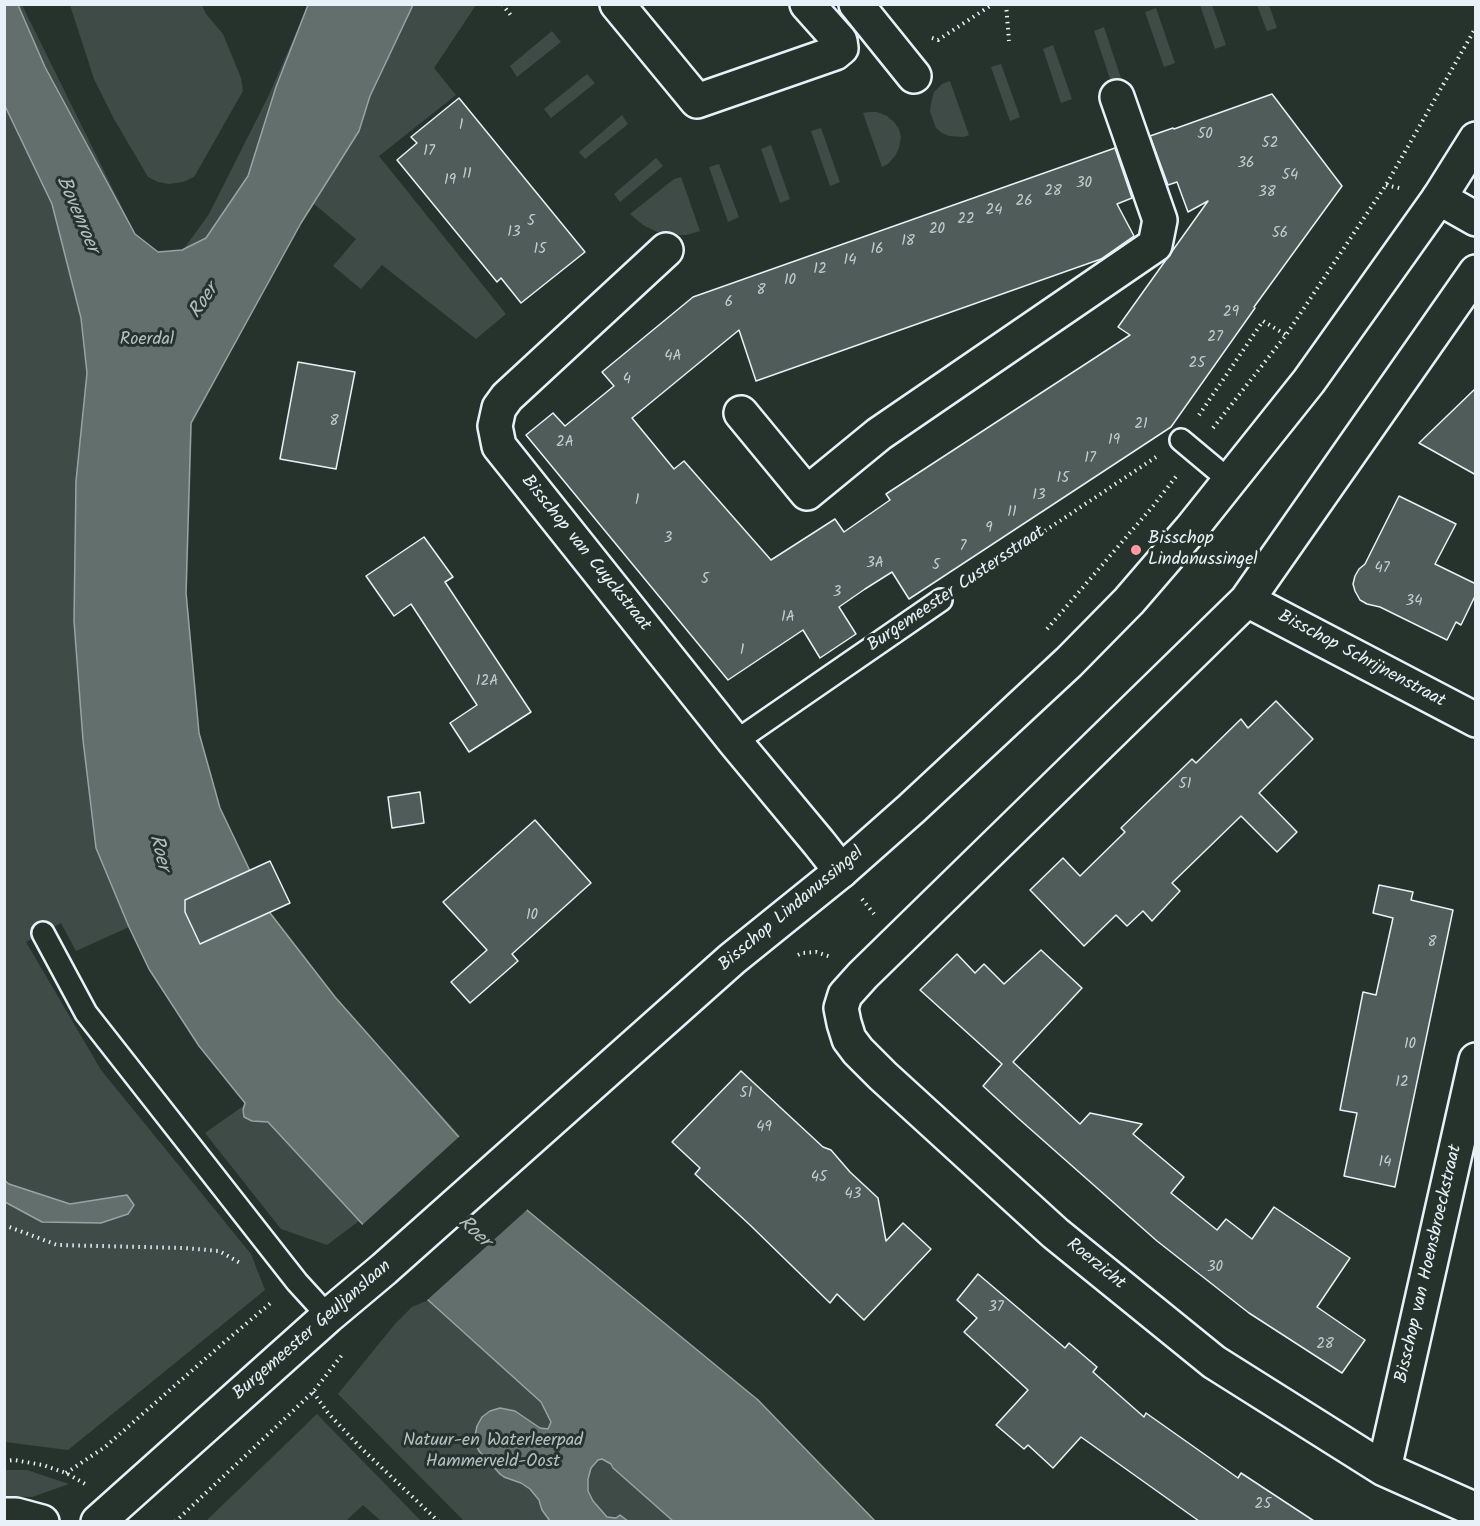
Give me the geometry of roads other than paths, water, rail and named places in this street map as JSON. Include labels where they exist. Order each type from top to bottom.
[{"type":"street","points":[[617,4],[697,101],[835,53],[841,48],[840,41],[807,4]]},
{"type":"street","points":[[856,4],[914,76]]},
{"type":"street","points":[[741,413],[807,493],[879,434],[1155,245],[1160,220],[1117,97]]},
{"type":"street","name":"Bisschop Lindanussingel","points":[[527,1140],[732,959],[841,871],[1069,662],[1129,601],[1230,482],[1309,381],[1439,198],[1476,139]]},
{"type":"street","points":[[1439,198],[1476,219]]},
{"type":"street","name":"Bisschop van Cuyckstraat","points":[[666,250],[507,397],[499,408],[495,426],[499,446],[841,871]]},
{"type":"street","points":[[1247,600],[1476,272]]},
{"type":"street","name":"Bisschop Schrijnenstraat","points":[[1247,600],[1476,720]]},
{"type":"street","name":"Roerzicht","points":[[1247,600],[863,975],[845,995],[841,1008],[844,1023],[849,1039],[858,1051],[892,1084],[1055,1233],[1214,1362],[1384,1469],[1476,1510]]},
{"type":"street","name":"Bisschop van Hoensbroeckstraat","points":[[1384,1469],[1476,1060]]},
{"type":"street","name":"Burgemeester Geuljanslaan","points":[[106,1515],[527,1140]]},
{"type":"street","points":[[4,1515],[16,1515],[42,1521]]},
{"type":"lane","points":[[1188,446],[1230,482]]},
{"type":"lane","name":"Burgemeester Custersstraat","points":[[735,742],[942,600]]},
{"type":"lane","points":[[43,933],[86,1012],[297,1282],[328,1316]]},
{"type":"water","name":"Roerdal","points":[[4,5],[18,5],[45,67],[135,234],[158,252],[182,250],[206,238],[248,176],[276,87],[308,5],[413,5],[370,96],[359,131],[301,223],[191,423],[186,593],[199,733],[220,808],[270,913],[335,997],[457,1135],[528,1211],[758,1400],[875,1521],[673,1521],[611,1464],[602,1459],[591,1468],[588,1491],[593,1501],[607,1517],[616,1518],[620,1515],[628,1521],[550,1521],[542,1510],[539,1500],[530,1489],[504,1477],[479,1451],[475,1436],[482,1417],[500,1408],[515,1411],[540,1428],[548,1429],[551,1422],[541,1402],[428,1300],[415,1281],[268,1122],[252,1121],[244,1117],[245,1103],[199,1046],[149,969],[96,848],[83,740],[74,621],[76,481],[87,373],[81,318],[52,204],[5,106]]},
{"type":"water","points":[[4,1180],[9,1184],[70,1204],[127,1195],[134,1205],[128,1214],[101,1223],[42,1222],[5,1202]]},
{"type":"place","name":"Bisschop Lindanussingel","points":[[1136,550]]},
{"type":"water label","name":"Bovenroer","points":[[76,215]]},
{"type":"water label","name":"Roer","points":[[205,302]]},
{"type":"water label","name":"Roer","points":[[158,853]]},
{"type":"water label","name":"Roer","points":[[473,1233]]},
{"type":"park label","name":"Natuur-en Waterleerpad Hammerveld-Oost","points":[[493,1452]]}]
